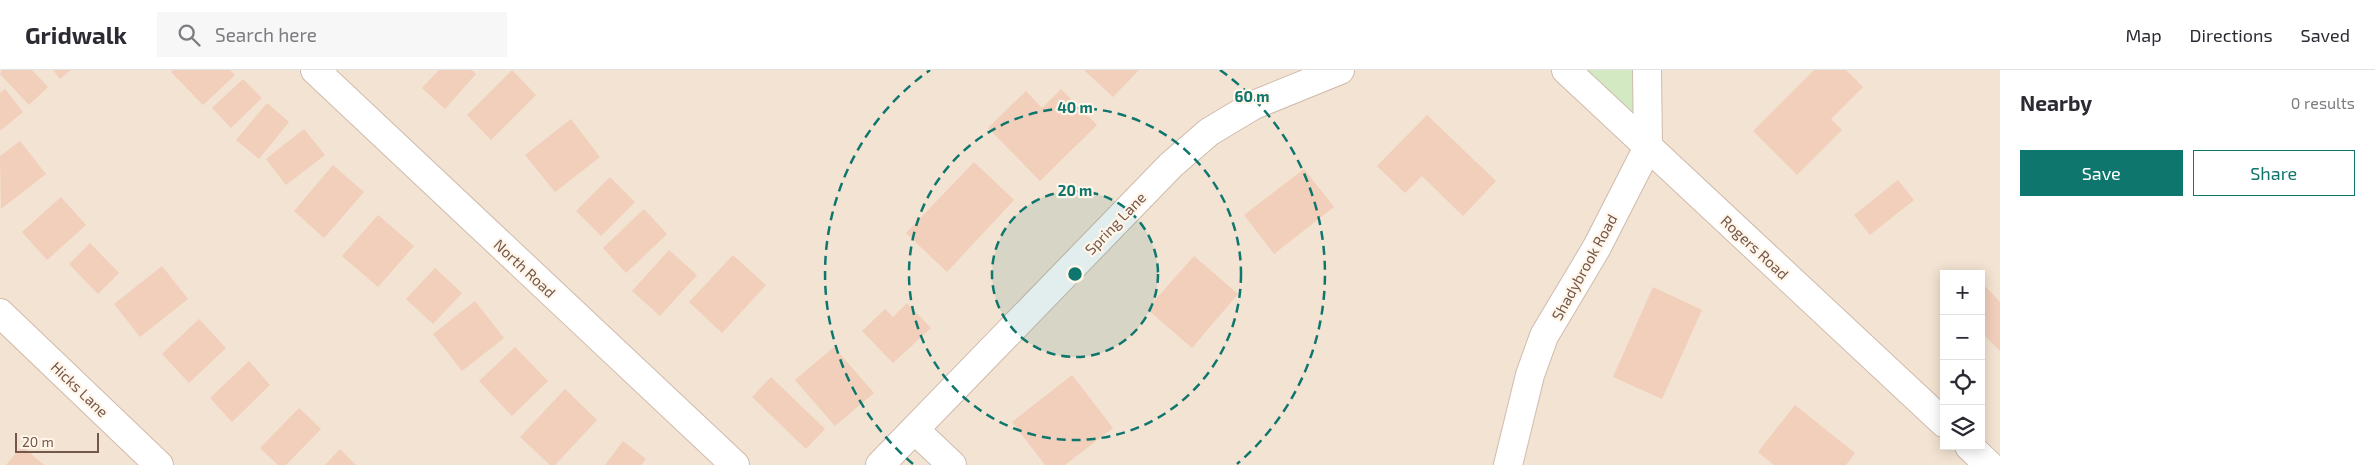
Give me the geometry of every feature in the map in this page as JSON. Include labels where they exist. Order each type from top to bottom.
[{"type":"street","name":"North Road","points":[[315,70],[735,465]]},
{"type":"street","name":"Spring Lane","points":[[880,465],[1171,165],[1209,132],[1254,105],[1340,70]]},
{"type":"street","name":"Rogers Road","points":[[1566,70],[1940,419]]},
{"type":"street","name":"Shadybrook Road","points":[[1508,465],[1530,375],[1544,336],[1597,247],[1648,147],[1648,70]]},
{"type":"street","name":"Hicks Lane","points":[[0,313],[159,465]]},
{"type":"street","points":[[915,430],[952,465]]},
{"type":"street","points":[[1973,450],[1989,465]]},
{"type":"shaded area","points":[[0,70],[2000,70],[2000,465],[0,465]]},
{"type":"green space","points":[[1575,70],[1641,70],[1643,133]]},
{"type":"building","points":[[2,70],[32,70],[48,87],[29,105],[0,74]]},
{"type":"building","points":[[53,70],[71,70],[60,79]]},
{"type":"building","points":[[174,70],[230,70],[235,75],[203,105],[171,72]]},
{"type":"building","points":[[439,70],[472,70],[476,74],[445,109],[422,88]]},
{"type":"building","points":[[512,70],[536,95],[491,140],[467,115]]},
{"type":"building","points":[[1084,70],[1139,70],[1113,97]]},
{"type":"building","points":[[1814,70],[1846,70],[1863,87],[1831,119],[1842,130],[1797,175],[1753,131]]},
{"type":"building","points":[[243,79],[262,98],[231,128],[212,108]]},
{"type":"building","points":[[5,89],[23,112],[0,131],[0,93]]},
{"type":"building","points":[[1061,89],[1097,125],[1040,181],[988,128],[1026,91],[1042,108]]},
{"type":"building","points":[[267,103],[289,122],[259,159],[236,140]]},
{"type":"building","points":[[1427,115],[1496,181],[1463,216],[1422,176],[1405,193],[1377,166]]},
{"type":"building","points":[[571,119],[600,157],[555,192],[525,155]]},
{"type":"building","points":[[304,129],[325,155],[286,185],[266,159]]},
{"type":"building","points":[[20,141],[46,174],[1,209],[0,156]]},
{"type":"building","points":[[974,162],[1014,200],[947,272],[906,233]]},
{"type":"building","points":[[333,165],[364,192],[324,238],[294,211]]},
{"type":"building","points":[[1304,169],[1334,207],[1274,254],[1244,215]]},
{"type":"building","points":[[610,177],[635,202],[601,236],[576,211]]},
{"type":"building","points":[[1898,180],[1914,200],[1870,235],[1854,215]]},
{"type":"building","points":[[61,197],[86,225],[47,260],[22,232]]},
{"type":"building","points":[[644,209],[667,234],[626,273],[603,248]]},
{"type":"building","points":[[378,215],[414,246],[378,287],[342,256]]},
{"type":"building","points":[[90,243],[119,273],[98,294],[69,264]]},
{"type":"building","points":[[669,250],[697,275],[660,316],[632,291]]},
{"type":"building","points":[[733,255],[766,285],[722,333],[689,302]]},
{"type":"building","points":[[1194,256],[1238,294],[1192,348],[1147,309]]},
{"type":"building","points":[[162,266],[188,299],[140,337],[114,304]]},
{"type":"building","points":[[435,268],[462,293],[433,324],[406,299]]},
{"type":"building","points":[[1985,286],[2000,302],[2000,351],[1985,336]]},
{"type":"building","points":[[1653,287],[1702,310],[1662,399],[1613,377]]},
{"type":"building","points":[[475,301],[504,338],[462,371],[433,334]]},
{"type":"building","points":[[907,303],[931,328],[893,363],[862,331],[885,309],[893,317]]},
{"type":"building","points":[[199,319],[226,348],[189,383],[162,354]]},
{"type":"building","points":[[515,347],[548,381],[512,416],[479,381]]},
{"type":"building","points":[[834,347],[874,393],[835,426],[795,380]]},
{"type":"building","points":[[249,361],[270,385],[232,422],[210,398]]},
{"type":"building","points":[[1072,375],[1113,428],[1065,465],[1045,465],[1012,422]]},
{"type":"building","points":[[771,377],[825,429],[806,449],[752,397]]},
{"type":"building","points":[[565,389],[597,420],[555,465],[550,465],[520,437]]},
{"type":"building","points":[[1795,405],[1855,453],[1846,465],[1774,465],[1758,452]]},
{"type":"building","points":[[299,408],[321,429],[286,465],[278,465],[260,448]]},
{"type":"building","points":[[623,441],[646,459],[641,465],[605,465]]},
{"type":"building","points":[[22,446],[44,465],[6,465]]},
{"type":"building","points":[[340,449],[356,465],[325,465]]}]
